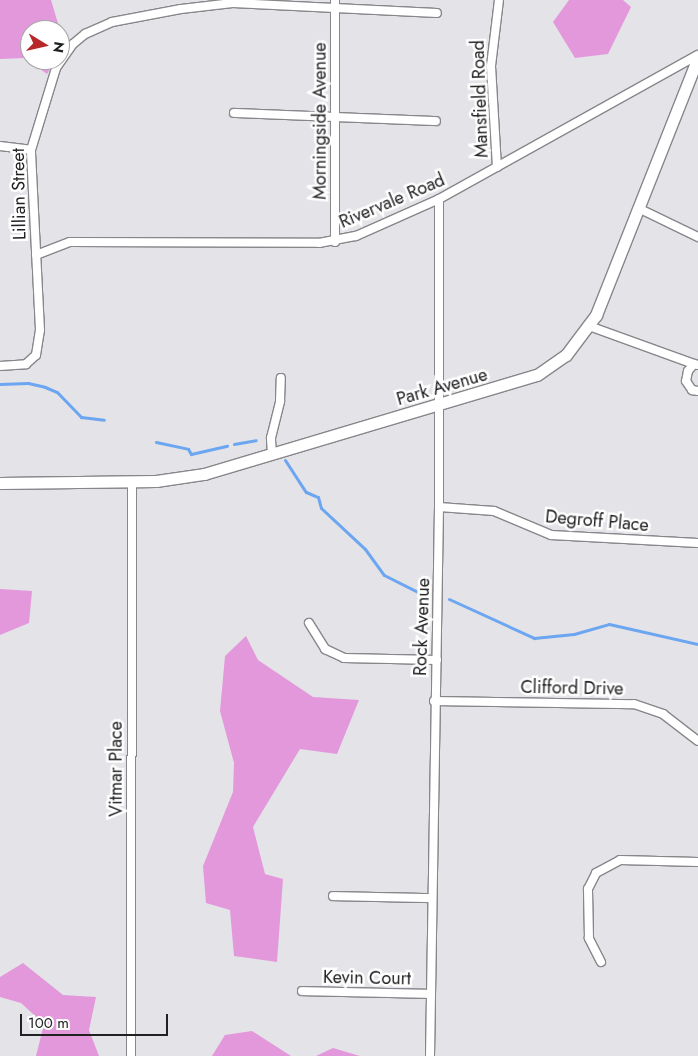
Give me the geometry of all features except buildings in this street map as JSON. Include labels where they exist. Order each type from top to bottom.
[{"type":"street","name":"Morningside Avenue","points":[[335,0],[335,242]]},
{"type":"street","name":"Mansfield Road","points":[[497,167],[491,66],[499,0]]},
{"type":"street","name":"Lillian Street","points":[[0,366],[26,364],[36,354],[40,330],[31,150],[56,68],[73,44],[98,27],[181,9],[233,3],[437,14]]},
{"type":"street","name":"Rivervale Road","points":[[36,255],[70,242],[335,242],[356,236],[439,200],[698,56]]},
{"type":"street","name":"Park Avenue","points":[[0,483],[132,481],[204,474],[437,407],[537,376],[566,355],[590,326],[698,56]]},
{"type":"street","points":[[234,113],[436,121]]},
{"type":"street","points":[[0,146],[31,150]]},
{"type":"street","name":"Rock Avenue","points":[[430,1056],[434,701],[437,660],[439,507],[437,407],[439,200]]},
{"type":"street","points":[[638,208],[698,236]]},
{"type":"street","points":[[590,326],[696,365]]},
{"type":"street","points":[[696,365],[688,371],[686,382],[692,390],[698,391]]},
{"type":"street","points":[[272,454],[271,438],[280,401],[281,378]]},
{"type":"street","name":"Vitmar Place","points":[[131,1056],[132,481]]},
{"type":"street","name":"Degroff Place","points":[[439,507],[494,511],[523,526],[551,535],[698,543]]},
{"type":"street","points":[[309,623],[325,649],[344,658],[437,660]]},
{"type":"street","name":"Clifford Drive","points":[[434,701],[634,704],[663,714],[698,741]]},
{"type":"street","points":[[601,962],[590,938],[588,889],[596,873],[620,860],[698,862]]},
{"type":"street","points":[[332,896],[432,898]]},
{"type":"street","name":"Kevin Court","points":[[302,991],[430,994]]},
{"type":"shaded area","points":[[0,0],[51,0],[57,20],[20,20],[20,58],[0,59]]},
{"type":"shaded area","points":[[569,0],[623,0],[631,7],[608,54],[575,58],[553,22]]},
{"type":"shaded area","points":[[0,589],[32,591],[29,623],[0,635]]},
{"type":"shaded area","points":[[246,636],[258,660],[313,697],[359,700],[337,754],[300,749],[253,827],[265,874],[283,879],[277,962],[234,956],[230,910],[206,903],[203,866],[233,792],[234,763],[220,711],[225,656]]},
{"type":"shaded area","points":[[23,963],[63,995],[96,997],[89,1030],[99,1056],[36,1056],[44,1024],[21,1003],[0,997],[0,977]]},
{"type":"shaded area","points":[[252,1031],[291,1056],[212,1056],[225,1035]]},
{"type":"shaded area","points":[[333,1048],[360,1056],[316,1056]]},
{"type":"waterway","points":[[0,384],[28,383],[45,387],[57,392],[81,417],[104,420]]},
{"type":"waterway","points":[[234,444],[256,440]]},
{"type":"waterway","points":[[156,442],[188,449],[191,454],[227,446]]},
{"type":"waterway","points":[[285,460],[306,492],[318,497],[321,508],[365,549],[384,575],[426,596]]},
{"type":"waterway","points":[[449,599],[534,638],[574,634],[609,624],[698,644]]}]
